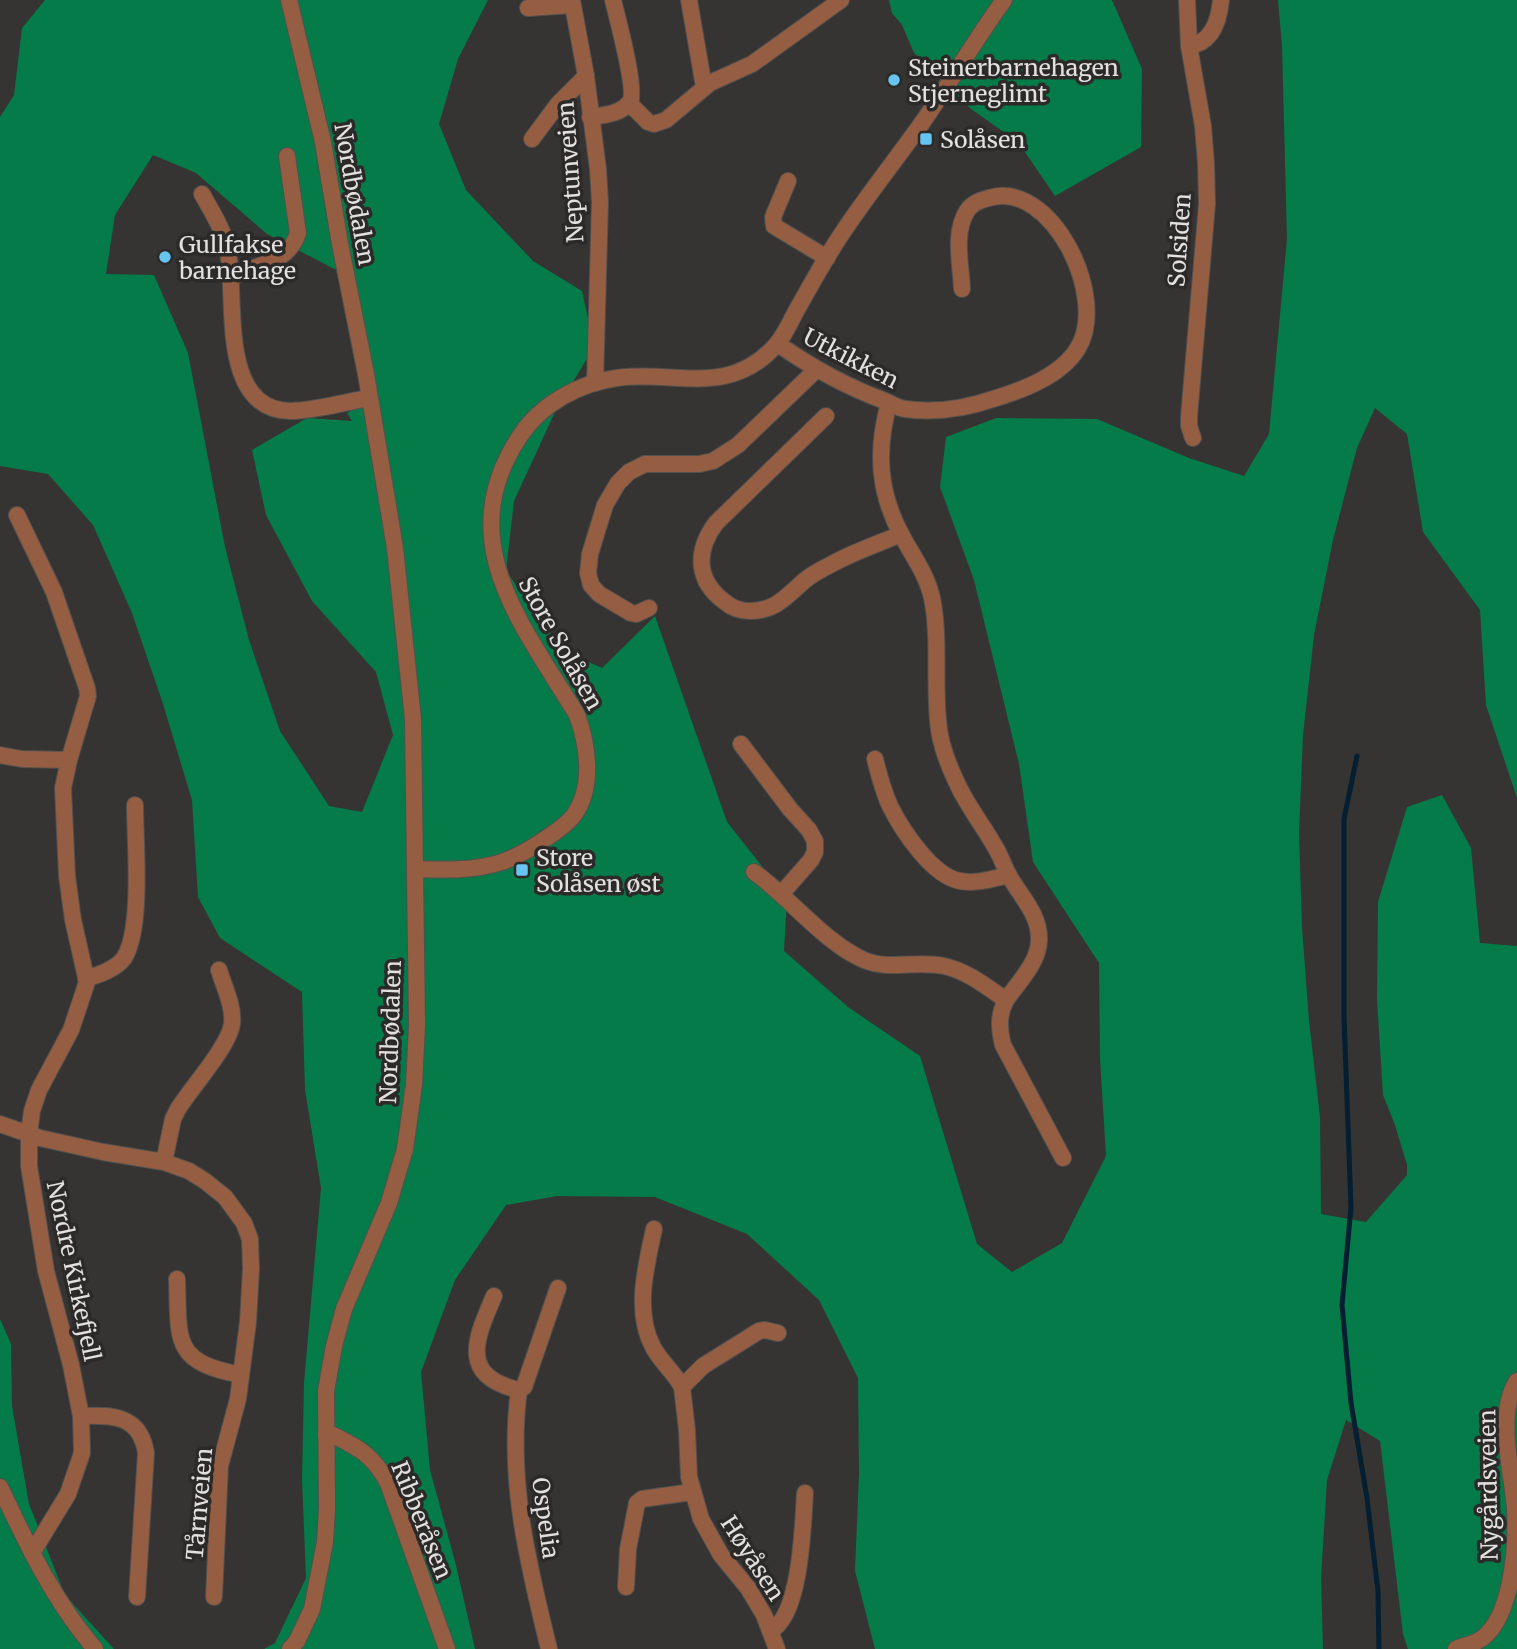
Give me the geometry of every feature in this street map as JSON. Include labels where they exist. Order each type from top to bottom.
[{"type":"street","name":"Nordbødalen","points":[[289,0],[323,142],[395,548],[413,719],[417,1025],[414,1086],[405,1149],[389,1203],[344,1309],[334,1346],[326,1391],[327,1508],[318,1584],[312,1609],[297,1641],[290,1649]]},
{"type":"street","points":[[590,117],[620,110],[629,103],[632,96],[613,0]]},
{"type":"street","points":[[689,0],[704,87]]},
{"type":"street","points":[[629,103],[643,118],[654,124],[666,120],[704,87],[752,64],[841,0]]},
{"type":"street","name":"Store Solåsen","points":[[416,870],[462,870],[502,862],[535,846],[564,825],[578,809],[587,772],[583,731],[577,715],[503,588],[491,543],[497,479],[505,458],[527,426],[546,407],[569,393],[595,383],[619,378],[720,377],[750,369],[778,344],[841,234],[923,122],[1004,0]]},
{"type":"street","name":"Solsiden","points":[[1187,0],[1189,46],[1203,127],[1207,204],[1189,417],[1193,438]]},
{"type":"street","points":[[1189,46],[1206,41],[1212,33],[1220,12],[1221,0]]},
{"type":"street","points":[[528,8],[572,2]]},
{"type":"street","name":"Neptunveien","points":[[572,2],[586,75],[600,202],[595,383]]},
{"type":"street","points":[[532,139],[558,104],[586,75]]},
{"type":"street","points":[[232,277],[287,254],[295,244],[298,233],[287,156]]},
{"type":"street","points":[[788,181],[774,218],[774,226],[827,258]]},
{"type":"street","points":[[202,194],[218,222],[228,251],[232,277],[235,349],[240,374],[247,388],[259,399],[277,409],[291,411],[369,398]]},
{"type":"street","name":"Utkikken","points":[[778,344],[816,370],[864,393],[901,409],[932,411],[968,407],[1002,397],[1048,377],[1078,348],[1086,329],[1087,307],[1079,268],[1059,231],[1028,204],[1007,196],[997,195],[978,201],[967,210],[960,226],[959,240],[962,289]]},
{"type":"street","points":[[649,608],[636,614],[619,607],[600,594],[588,573],[590,554],[605,505],[618,483],[629,472],[645,464],[699,464],[713,461],[738,445],[816,370]]},
{"type":"street","points":[[889,402],[880,456],[883,494],[931,596],[938,670],[938,721],[943,746],[956,783],[1032,911],[1040,942],[1029,969],[1001,1008],[999,1028],[1003,1045],[1063,1158]]},
{"type":"street","points":[[826,416],[716,523],[706,537],[701,560],[704,578],[714,594],[741,611],[773,608],[806,579],[835,562],[901,534]]},
{"type":"street","name":"Nordre Kirkefjell","points":[[17,515],[54,592],[88,696],[63,788],[72,920],[86,978],[81,1004],[71,1030],[39,1090],[32,1111],[29,1134],[29,1166],[46,1271],[81,1416],[82,1453],[68,1494],[32,1553]]},
{"type":"street","points":[[741,744],[815,841],[815,852],[811,860],[782,893]]},
{"type":"street","points":[[0,755],[22,759],[69,760]]},
{"type":"street","points":[[875,759],[891,808],[910,838],[936,869],[947,877],[960,881],[982,882],[1009,875]]},
{"type":"street","points":[[86,978],[119,964],[132,940],[135,806]]},
{"type":"street","points":[[754,872],[782,893],[832,939],[865,960],[883,965],[944,966],[966,974],[1006,999]]},
{"type":"street","points":[[164,1162],[173,1119],[227,1039],[232,1024],[230,1003],[219,970]]},
{"type":"street","points":[[0,1124],[29,1134]]},
{"type":"street","name":"Tårnveien","points":[[29,1134],[103,1152],[164,1162],[189,1171],[225,1197],[244,1223],[250,1239],[251,1269],[242,1375],[220,1466],[214,1597]]},
{"type":"street","name":"Høyåsen","points":[[654,1229],[646,1267],[643,1302],[647,1332],[653,1348],[675,1374],[682,1387],[692,1492],[701,1519],[721,1555],[748,1588],[771,1630],[777,1649]]},
{"type":"street","points":[[177,1279],[179,1331],[190,1357],[200,1364],[242,1375]]},
{"type":"street","name":"Ospelia","points":[[549,1649],[529,1567],[514,1447],[519,1390],[524,1387],[558,1288]]},
{"type":"street","points":[[494,1296],[477,1335],[475,1356],[479,1367],[487,1375],[519,1390]]},
{"type":"street","points":[[682,1387],[703,1366],[759,1331],[778,1334]]},
{"type":"street","name":"Nygårdsveien","points":[[1456,1649],[1477,1642],[1489,1632],[1502,1613],[1509,1590],[1514,1559],[1516,1511],[1507,1434],[1508,1408],[1517,1381]]},
{"type":"street","points":[[81,1416],[109,1415],[122,1419],[135,1426],[144,1438],[146,1453],[137,1597]]},
{"type":"street","name":"Ribberåsen","points":[[326,1435],[331,1434],[366,1452],[380,1468],[427,1588],[447,1649]]},
{"type":"street","points":[[0,1487],[32,1553],[72,1622],[95,1649]]},
{"type":"street","points":[[626,1587],[628,1549],[637,1503],[642,1499],[692,1492]]},
{"type":"street","points":[[771,1630],[775,1628],[789,1604],[798,1577],[805,1493]]},
{"type":"green space","points":[[45,0],[488,0],[458,59],[439,124],[466,190],[533,261],[582,291],[594,347],[555,412],[514,501],[506,571],[562,650],[602,668],[655,616],[727,822],[787,898],[784,951],[848,1007],[920,1056],[977,1244],[1012,1272],[1062,1243],[1106,1156],[1100,1058],[1099,963],[1033,862],[1019,764],[974,580],[940,487],[946,437],[996,418],[1097,419],[1189,458],[1244,476],[1269,434],[1287,239],[1282,46],[1278,0],[1517,0],[1517,798],[1486,705],[1480,610],[1423,532],[1407,434],[1375,408],[1357,448],[1333,540],[1314,635],[1303,735],[1299,833],[1302,928],[1320,1117],[1321,1214],[1366,1222],[1407,1175],[1407,1165],[1395,1125],[1383,1095],[1377,1000],[1378,902],[1407,807],[1442,795],[1471,848],[1480,943],[1517,946],[1517,1649],[1408,1649],[1403,1634],[1380,1441],[1346,1420],[1327,1480],[1321,1578],[1323,1649],[875,1649],[855,1571],[859,1473],[858,1378],[819,1300],[747,1234],[655,1197],[557,1196],[506,1205],[455,1280],[421,1372],[430,1470],[475,1649],[264,1649],[275,1643],[306,1578],[302,1480],[304,1383],[321,1188],[305,1090],[302,992],[220,938],[198,897],[192,800],[132,613],[93,525],[48,474],[0,466],[0,117],[14,95],[22,28]],"holes":[[[153,155],[196,173],[267,234],[342,273],[368,401],[347,413],[352,421],[307,418],[252,450],[266,515],[312,601],[376,672],[393,735],[362,812],[329,806],[280,731],[249,640],[225,547],[188,353],[154,275],[106,274],[115,215]]]},
{"type":"green space","points":[[889,0],[1112,0],[1142,69],[1141,147],[1055,196],[1018,142],[971,109],[914,53],[902,25],[892,13]]},
{"type":"green space","points":[[0,1319],[11,1344],[12,1406],[29,1504],[65,1595],[114,1649],[0,1649]]},
{"type":"waterway","points":[[1357,756],[1344,819],[1344,1017],[1351,1207],[1342,1305],[1351,1403],[1367,1498],[1378,1591],[1379,1649]]},
{"type":"place","name":"Steinerbarnehagen Stjerneglimt","points":[[894,80]]},
{"type":"place","name":"Solåsen","points":[[926,139]]},
{"type":"place","name":"Gullfakse barnehage","points":[[165,257]]},
{"type":"place","name":"Store Solåsen øst","points":[[522,870]]}]
